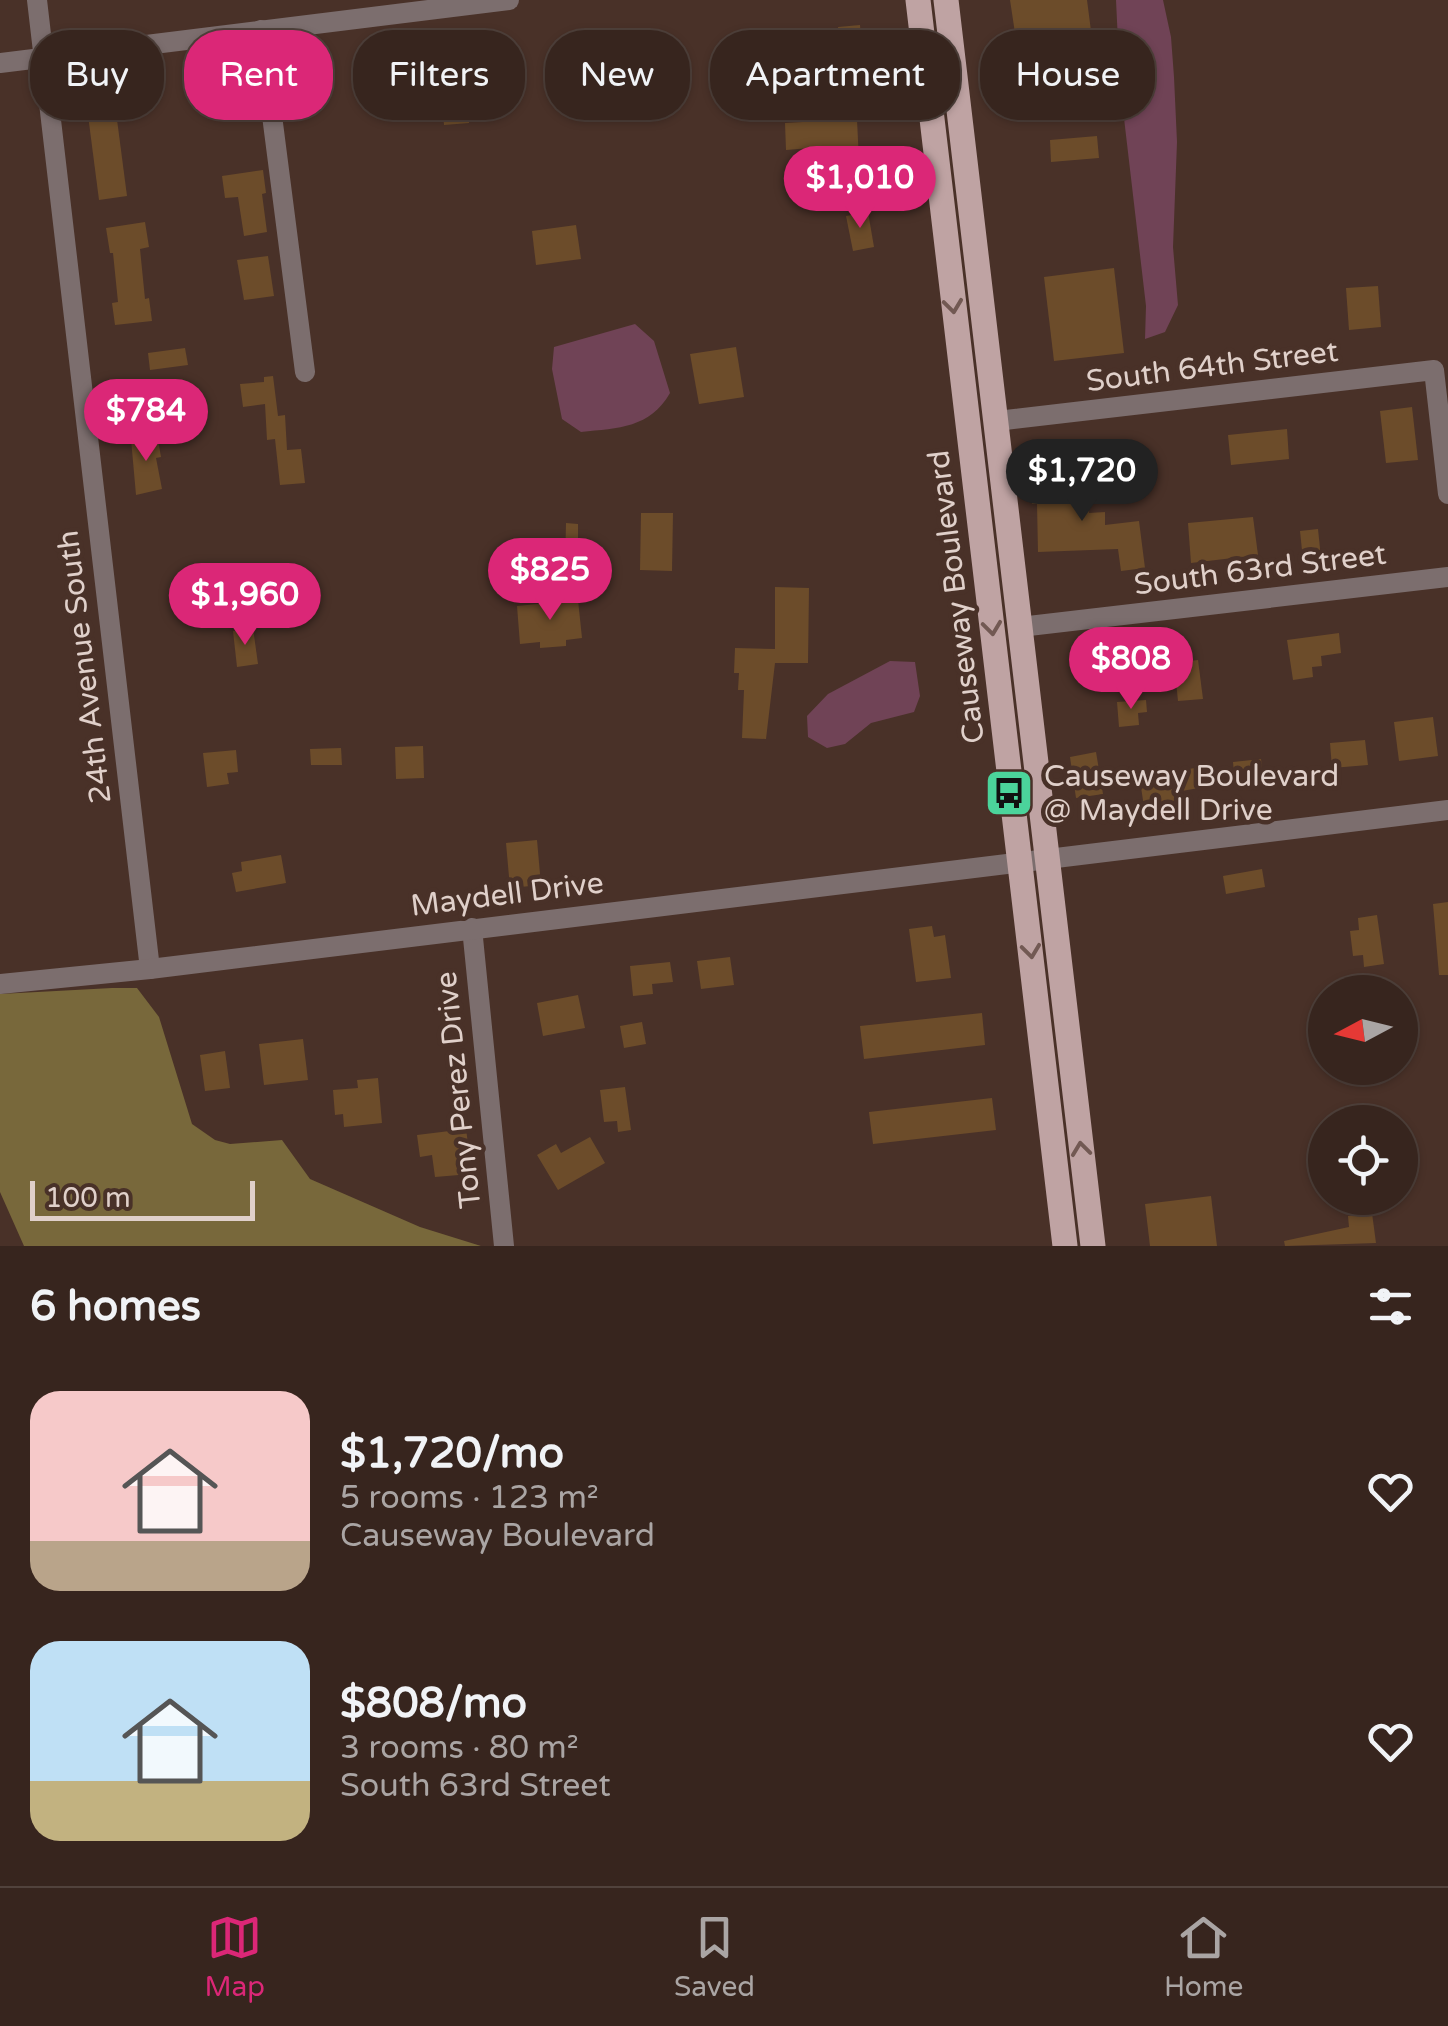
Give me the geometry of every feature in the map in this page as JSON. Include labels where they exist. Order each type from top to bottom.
[{"type":"main road","name":"Causeway Boulevard","points":[[918,0],[1066,1246]]},
{"type":"main road","name":"Causeway Boulevard","points":[[946,0],[1092,1246]]},
{"type":"main road","points":[[934,141],[952,177],[960,242],[965,254],[976,260]]},
{"type":"street","name":"24th Avenue South","points":[[37,0],[40,30]]},
{"type":"street","points":[[261,30],[509,0]]},
{"type":"street","points":[[0,63],[30,59]]},
{"type":"street","name":"24th Avenue South","points":[[49,120],[150,969]]},
{"type":"street","points":[[273,120],[305,372]]},
{"type":"street","name":"South 64th Street","points":[[997,421],[1434,370],[1448,494]]},
{"type":"street","name":"South 63rd Street","points":[[1020,627],[1448,577]]},
{"type":"street","points":[[1046,856],[1448,810]]},
{"type":"street","name":"Maydell Drive","points":[[0,984],[150,969],[1046,856]]},
{"type":"street","name":"Tony Perez Drive","points":[[472,928],[504,1246]]},
{"type":"shaded area","points":[[1116,0],[1163,0],[1171,37],[1177,142],[1173,247],[1178,305],[1165,332],[1145,339],[1146,306],[1124,120],[1155,120],[1155,30],[1117,30]]},
{"type":"shaded area","points":[[635,324],[654,341],[670,393],[643,420],[581,432],[562,419],[552,369],[554,347]]},
{"type":"shaded area","points":[[890,661],[915,662],[920,696],[914,712],[871,723],[845,744],[827,748],[808,737],[807,716],[828,694]]},
{"type":"shaded area","points":[[137,988],[159,1017],[192,1124],[215,1140],[230,1144],[282,1140],[310,1179],[420,1227],[481,1246],[24,1246],[0,1192],[0,994]]},
{"type":"building","points":[[1010,0],[1087,0],[1091,30],[1015,30]]},
{"type":"building","points":[[860,25],[860,30],[838,30]]},
{"type":"building","points":[[89,120],[117,120],[127,196],[99,200]]},
{"type":"building","points":[[444,120],[469,120],[469,123],[444,125]]},
{"type":"building","points":[[857,120],[859,162],[835,163],[835,146],[786,150],[785,123]]},
{"type":"building","points":[[1097,136],[1099,158],[1051,162],[1050,140]]},
{"type":"building","points":[[263,170],[267,232],[244,236],[238,197],[225,198],[222,176]]},
{"type":"building","points":[[868,212],[874,247],[853,251],[846,216]]},
{"type":"building","points":[[145,222],[149,247],[140,249],[145,299],[149,298],[152,321],[115,325],[112,303],[118,302],[106,228]]},
{"type":"building","points":[[576,225],[581,259],[536,265],[532,231]]},
{"type":"building","points":[[268,256],[274,296],[244,300],[237,260]]},
{"type":"building","points":[[1114,268],[1124,353],[1054,361],[1044,277]]},
{"type":"building","points":[[1378,286],[1381,327],[1349,330],[1346,288]]},
{"type":"building","points":[[736,347],[744,397],[699,404],[690,354]]},
{"type":"building","points":[[185,348],[188,365],[150,370],[148,353]]},
{"type":"building","points":[[273,376],[278,416],[285,415],[287,450],[301,449],[305,483],[280,485],[275,439],[267,440],[265,404],[243,407],[240,384],[264,382],[264,377]]},
{"type":"building","points":[[153,394],[155,412],[127,415],[125,397]]},
{"type":"building","points":[[1412,407],[1418,460],[1386,463],[1380,411]]},
{"type":"building","points":[[1287,429],[1289,459],[1231,465],[1228,435]]},
{"type":"building","points":[[157,434],[161,457],[156,458],[162,489],[136,495],[131,439]]},
{"type":"building","points":[[1085,478],[1089,513],[1105,512],[1105,525],[1139,521],[1145,568],[1121,571],[1118,549],[1038,552],[1037,504],[1032,504],[1029,484]]},
{"type":"building","points":[[641,513],[673,513],[672,571],[640,570]]},
{"type":"building","points":[[1253,517],[1258,555],[1191,563],[1188,523]]},
{"type":"building","points":[[566,523],[578,524],[578,567],[565,567]]},
{"type":"building","points":[[1318,529],[1321,558],[1303,560],[1300,531]]},
{"type":"building","points":[[775,587],[809,588],[808,663],[775,663],[766,739],[742,738],[744,690],[738,690],[739,673],[734,673],[735,648],[775,649]]},
{"type":"building","points":[[578,600],[582,638],[566,640],[566,646],[540,648],[540,642],[520,644],[517,606]]},
{"type":"building","points":[[253,628],[258,664],[237,667],[233,631]]},
{"type":"building","points":[[1339,633],[1341,653],[1321,656],[1322,666],[1312,667],[1313,677],[1293,680],[1287,640]]},
{"type":"building","points":[[1095,654],[1096,664],[1109,663],[1112,683],[1084,686],[1081,656]]},
{"type":"building","points":[[1198,660],[1203,699],[1178,701],[1174,663]]},
{"type":"building","points":[[1146,700],[1147,712],[1138,713],[1139,725],[1119,727],[1117,702]]},
{"type":"building","points":[[1433,717],[1438,756],[1399,761],[1394,722]]},
{"type":"building","points":[[1365,740],[1368,765],[1332,768],[1330,743]]},
{"type":"building","points":[[423,746],[424,778],[396,779],[395,747]]},
{"type":"building","points":[[341,748],[342,765],[311,765],[310,749]]},
{"type":"building","points":[[236,750],[238,772],[227,773],[229,784],[207,787],[203,753]]},
{"type":"building","points":[[1096,752],[1103,794],[1076,798],[1070,757]]},
{"type":"building","points":[[1261,759],[1264,782],[1235,785],[1233,762]]},
{"type":"building","points":[[1195,768],[1199,788],[1176,792],[1178,802],[1144,807],[1141,787],[1152,785],[1151,775]]},
{"type":"building","points":[[537,840],[541,885],[510,888],[506,843]]},
{"type":"building","points":[[281,855],[286,883],[236,892],[232,873],[242,871],[241,862]]},
{"type":"building","points":[[1262,869],[1265,887],[1226,894],[1223,876]]},
{"type":"building","points":[[1448,902],[1448,975],[1439,975],[1433,904]]},
{"type":"building","points":[[1377,915],[1384,964],[1364,967],[1363,955],[1353,956],[1350,931],[1359,930],[1358,918]]},
{"type":"building","points":[[932,926],[934,937],[945,935],[951,978],[916,982],[909,929]]},
{"type":"building","points":[[730,957],[734,985],[701,989],[697,961]]},
{"type":"building","points":[[670,962],[673,982],[652,984],[653,994],[633,996],[630,966]]},
{"type":"building","points":[[578,995],[585,1028],[543,1036],[537,1003]]},
{"type":"building","points":[[982,1013],[985,1045],[864,1059],[860,1026]]},
{"type":"building","points":[[642,1022],[646,1044],[624,1048],[620,1026]]},
{"type":"building","points":[[303,1039],[308,1080],[264,1085],[259,1044]]},
{"type":"building","points":[[225,1051],[230,1088],[205,1091],[200,1055]]},
{"type":"building","points":[[378,1078],[382,1123],[344,1127],[343,1114],[335,1115],[333,1090],[358,1088],[357,1080]]},
{"type":"building","points":[[625,1087],[631,1130],[618,1132],[617,1121],[604,1122],[600,1090]]},
{"type":"building","points":[[992,1098],[996,1130],[873,1144],[869,1112]]},
{"type":"building","points":[[466,1129],[469,1151],[457,1152],[459,1175],[435,1177],[432,1155],[420,1157],[417,1135]]},
{"type":"building","points":[[590,1137],[605,1163],[558,1190],[537,1155],[556,1144],[561,1153]]},
{"type":"building","points":[[1211,1196],[1217,1246],[1150,1246],[1145,1204]]},
{"type":"building","points":[[1372,1215],[1376,1243],[1285,1246],[1284,1241],[1349,1227],[1348,1216]]},
{"type":"place","name":"Causeway Boulevard @ Maydell Drive","points":[[1009,793]]}]
